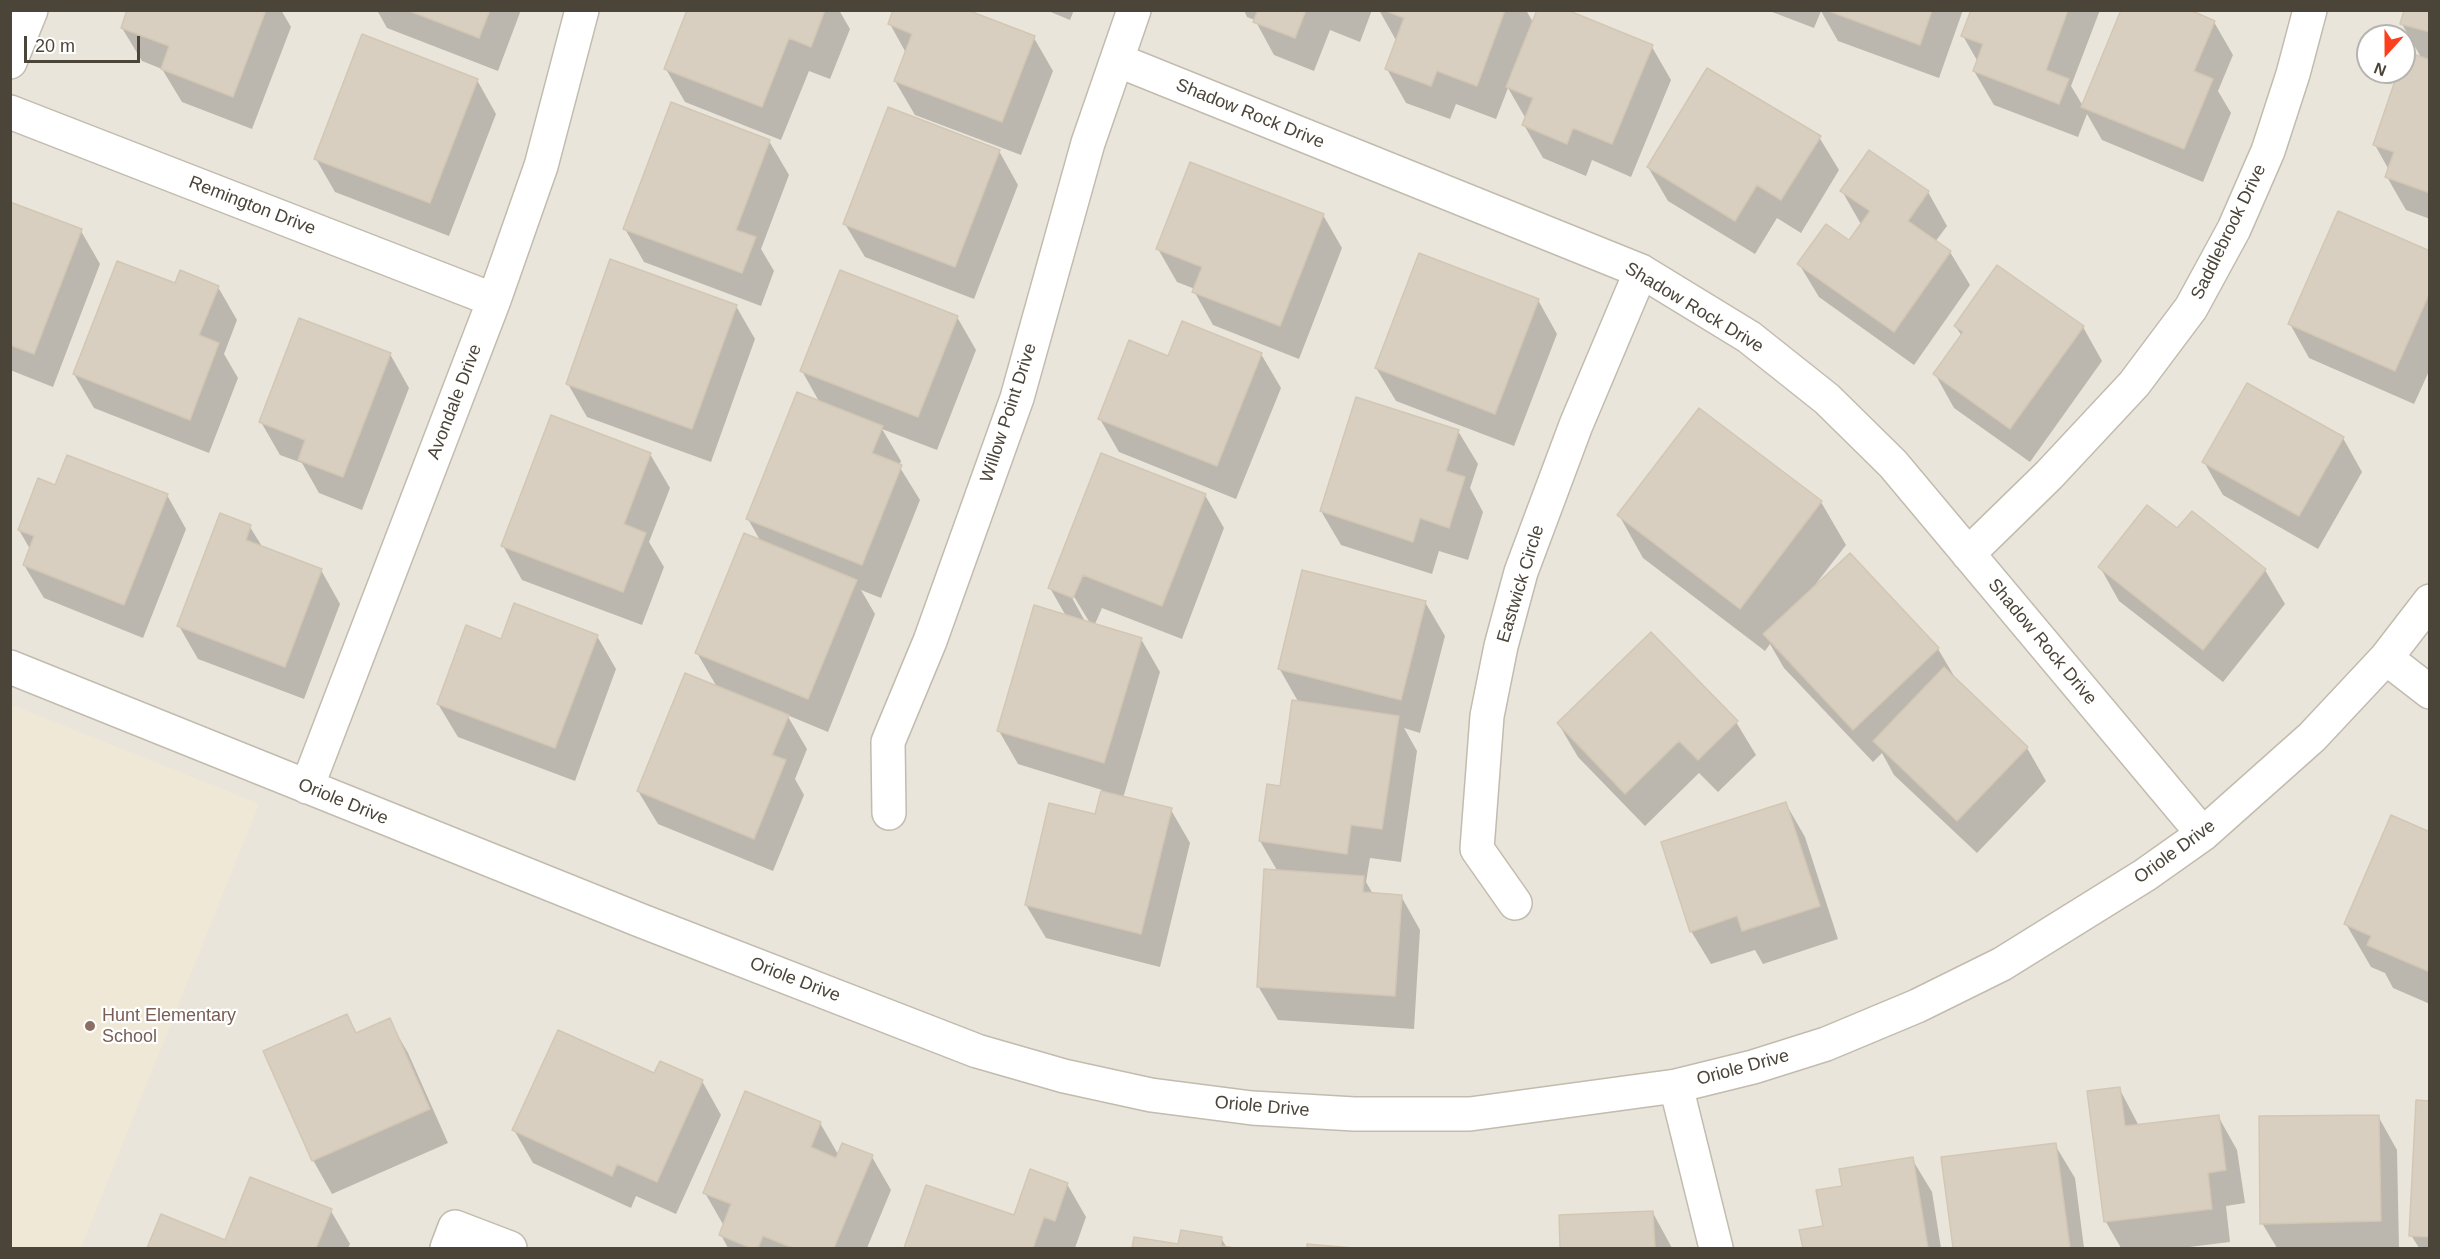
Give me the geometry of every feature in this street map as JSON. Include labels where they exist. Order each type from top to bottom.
[{"type":"street","points":[[10,62],[31,10]]},
{"type":"street","name":"Avondale Drive","points":[[307,787],[494,300],[541,166],[582,10]]},
{"type":"street","name":"Willow Point Drive","points":[[889,813],[888,742],[930,641],[1017,398],[1088,143],[1134,10]]},
{"type":"street","name":"Saddlebrook Drive","points":[[1968,554],[2049,475],[2134,384],[2191,308],[2234,229],[2268,151],[2293,74],[2310,10]]},
{"type":"street","name":"Shadow Rock Drive","points":[[1117,60],[1641,271],[1749,337],[1827,399],[1893,464],[2203,834]]},
{"type":"street","name":"Remington Drive","points":[[10,112],[494,300]]},
{"type":"street","name":"Eastwick Circle","points":[[1515,903],[1477,849],[1487,716],[1501,646],[1521,572],[1576,425],[1641,271]]},
{"type":"street","name":"Oriole Drive","points":[[10,668],[977,1051],[1064,1076],[1151,1095],[1229,1105],[1354,1114],[1470,1114],[1676,1086],[1753,1066],[1826,1044],[1917,1006],[2002,964],[2145,875],[2203,834],[2312,737],[2386,658],[2430,601]]},
{"type":"street","points":[[2386,658],[2430,692]]},
{"type":"street","points":[[1676,1086],[1716,1248]]},
{"type":"street","points":[[451,1238],[510,1248]]},
{"type":"shaded area","points":[[11,11],[2429,11],[2429,1248],[11,1248]]},
{"type":"shaded area","name":"Hunt Elementary School","points":[[11,705],[259,804],[81,1248],[11,1248]]},
{"type":"building","points":[[127,10],[266,10],[233,97],[161,69],[169,46],[121,28]]},
{"type":"building","points":[[407,10],[490,10],[479,38]]},
{"type":"building","points":[[687,10],[825,10],[811,47],[789,38],[762,107],[664,69]]},
{"type":"building","points":[[893,10],[967,10],[1035,36],[1002,122],[894,81],[912,34],[888,24]]},
{"type":"building","points":[[1258,10],[1306,10],[1295,38],[1253,22]]},
{"type":"building","points":[[1384,10],[1505,10],[1477,86],[1437,71],[1431,86],[1385,69],[1404,18]]},
{"type":"building","points":[[1537,10],[1567,10],[1653,45],[1612,144],[1573,128],[1567,144],[1522,125],[1533,98],[1506,87]]},
{"type":"building","points":[[1826,10],[1932,10],[1920,45]]},
{"type":"building","points":[[1971,10],[2068,10],[2046,70],[2069,79],[2059,104],[1973,71],[1983,44],[1961,36]]},
{"type":"building","points":[[2121,10],[2190,10],[2215,21],[2194,71],[2213,79],[2184,149],[2081,107]]},
{"type":"building","points":[[2404,10],[2430,10],[2430,32],[2416,28],[2416,24],[2400,24]]},
{"type":"building","points":[[362,34],[478,79],[430,203],[314,159]]},
{"type":"building","points":[[2416,55],[2430,60],[2430,193],[2385,177],[2394,152],[2373,145],[2394,84],[2416,84]]},
{"type":"building","points":[[1707,68],[1821,136],[1781,200],[1757,185],[1735,221],[1647,167]]},
{"type":"building","points":[[671,102],[770,140],[736,230],[756,237],[742,273],[623,229]]},
{"type":"building","points":[[888,107],[1000,150],[955,267],[843,224]]},
{"type":"building","points":[[1869,150],[1929,191],[1908,221],[1951,251],[1894,332],[1797,264],[1826,224],[1849,240],[1870,211],[1840,191]]},
{"type":"building","points":[[1190,162],[1324,214],[1280,326],[1192,292],[1202,267],[1156,249]]},
{"type":"building","points":[[10,202],[82,229],[34,354],[10,345]]},
{"type":"building","points":[[2338,211],[2430,251],[2430,292],[2395,371],[2288,324]]},
{"type":"building","points":[[1419,253],[1539,299],[1495,414],[1375,368]]},
{"type":"building","points":[[610,259],[737,305],[692,429],[566,384]]},
{"type":"building","points":[[117,261],[175,283],[180,270],[219,286],[199,335],[219,343],[190,420],[73,374]]},
{"type":"building","points":[[1997,265],[2084,326],[2010,429],[1933,374],[1963,332],[1954,326]]},
{"type":"building","points":[[840,270],[958,316],[918,417],[800,371]]},
{"type":"building","points":[[299,318],[391,353],[343,477],[298,460],[305,440],[259,422]]},
{"type":"building","points":[[1182,321],[1262,353],[1217,466],[1098,419],[1129,340],[1168,356]]},
{"type":"building","points":[[2247,383],[2344,437],[2299,516],[2202,462]]},
{"type":"building","points":[[797,392],[883,426],[872,453],[902,465],[862,565],[746,519]]},
{"type":"building","points":[[1356,397],[1459,430],[1446,471],[1465,477],[1449,528],[1420,518],[1413,542],[1320,511]]},
{"type":"building","points":[[1699,408],[1822,501],[1740,609],[1617,515]]},
{"type":"building","points":[[551,415],[651,453],[624,524],[646,533],[623,592],[501,546]]},
{"type":"building","points":[[1101,453],[1206,494],[1162,606],[1083,575],[1073,598],[1048,588]]},
{"type":"building","points":[[67,455],[168,494],[124,605],[23,565],[34,536],[18,530],[38,478],[55,485]]},
{"type":"building","points":[[2147,505],[2177,528],[2192,511],[2266,569],[2203,650],[2098,567]]},
{"type":"building","points":[[220,513],[251,525],[246,540],[322,569],[285,667],[177,626]]},
{"type":"building","points":[[744,533],[857,580],[808,699],[695,653]]},
{"type":"building","points":[[1850,553],[1939,648],[1853,730],[1763,634]]},
{"type":"building","points":[[1302,570],[1426,601],[1401,700],[1278,669]]},
{"type":"building","points":[[514,603],[598,635],[555,748],[437,704],[466,625],[501,639]]},
{"type":"building","points":[[1034,605],[1142,638],[1104,763],[997,731]]},
{"type":"building","points":[[1651,632],[1738,721],[1698,760],[1679,741],[1625,794],[1557,723]]},
{"type":"building","points":[[1944,667],[2028,747],[1957,821],[1873,741]]},
{"type":"building","points":[[685,673],[789,715],[772,755],[786,760],[754,839],[637,791]]},
{"type":"building","points":[[1292,700],[1399,716],[1382,829],[1351,825],[1347,854],[1259,841],[1267,784],[1280,786]]},
{"type":"building","points":[[1101,791],[1172,808],[1141,934],[1025,905],[1049,803],[1095,814]]},
{"type":"building","points":[[1786,802],[1820,906],[1742,931],[1737,916],[1690,932],[1661,842]]},
{"type":"building","points":[[2391,815],[2430,832],[2430,972],[2367,945],[2371,936],[2344,924]]},
{"type":"building","points":[[1264,869],[1364,876],[1363,892],[1402,895],[1395,996],[1257,987]]},
{"type":"building","points":[[347,1014],[356,1033],[390,1018],[430,1109],[312,1161],[263,1051]]},
{"type":"building","points":[[558,1030],[654,1073],[660,1061],[703,1080],[657,1182],[617,1164],[612,1176],[512,1130]]},
{"type":"building","points":[[2120,1087],[2125,1126],[2219,1115],[2226,1170],[2208,1173],[2212,1209],[2104,1222],[2087,1091]]},
{"type":"building","points":[[745,1091],[821,1122],[811,1147],[836,1158],[842,1143],[873,1155],[834,1248],[793,1248],[763,1236],[758,1248],[751,1248],[719,1235],[731,1204],[703,1193]]},
{"type":"building","points":[[2416,1100],[2430,1101],[2430,1237],[2409,1236]]},
{"type":"building","points":[[2379,1115],[2381,1221],[2260,1224],[2259,1116]]},
{"type":"building","points":[[2056,1143],[2070,1248],[1953,1248],[1941,1157]]},
{"type":"building","points":[[1913,1157],[1928,1248],[1803,1248],[1799,1230],[1823,1226],[1816,1190],[1842,1186],[1839,1169]]},
{"type":"building","points":[[1030,1169],[1068,1183],[1055,1221],[1044,1217],[1033,1248],[904,1248],[926,1185],[1014,1215]]},
{"type":"building","points":[[250,1177],[332,1209],[316,1248],[147,1248],[161,1214],[225,1240]]},
{"type":"building","points":[[1653,1211],[1655,1248],[1560,1248],[1559,1215]]},
{"type":"building","points":[[1181,1230],[1222,1237],[1221,1246],[1235,1248],[1132,1248],[1134,1237],[1178,1244]]},
{"type":"building","points":[[1307,1244],[1353,1248],[1307,1248]]},
{"type":"place","name":"Hunt Elementary School","points":[[90,1026]]}]
